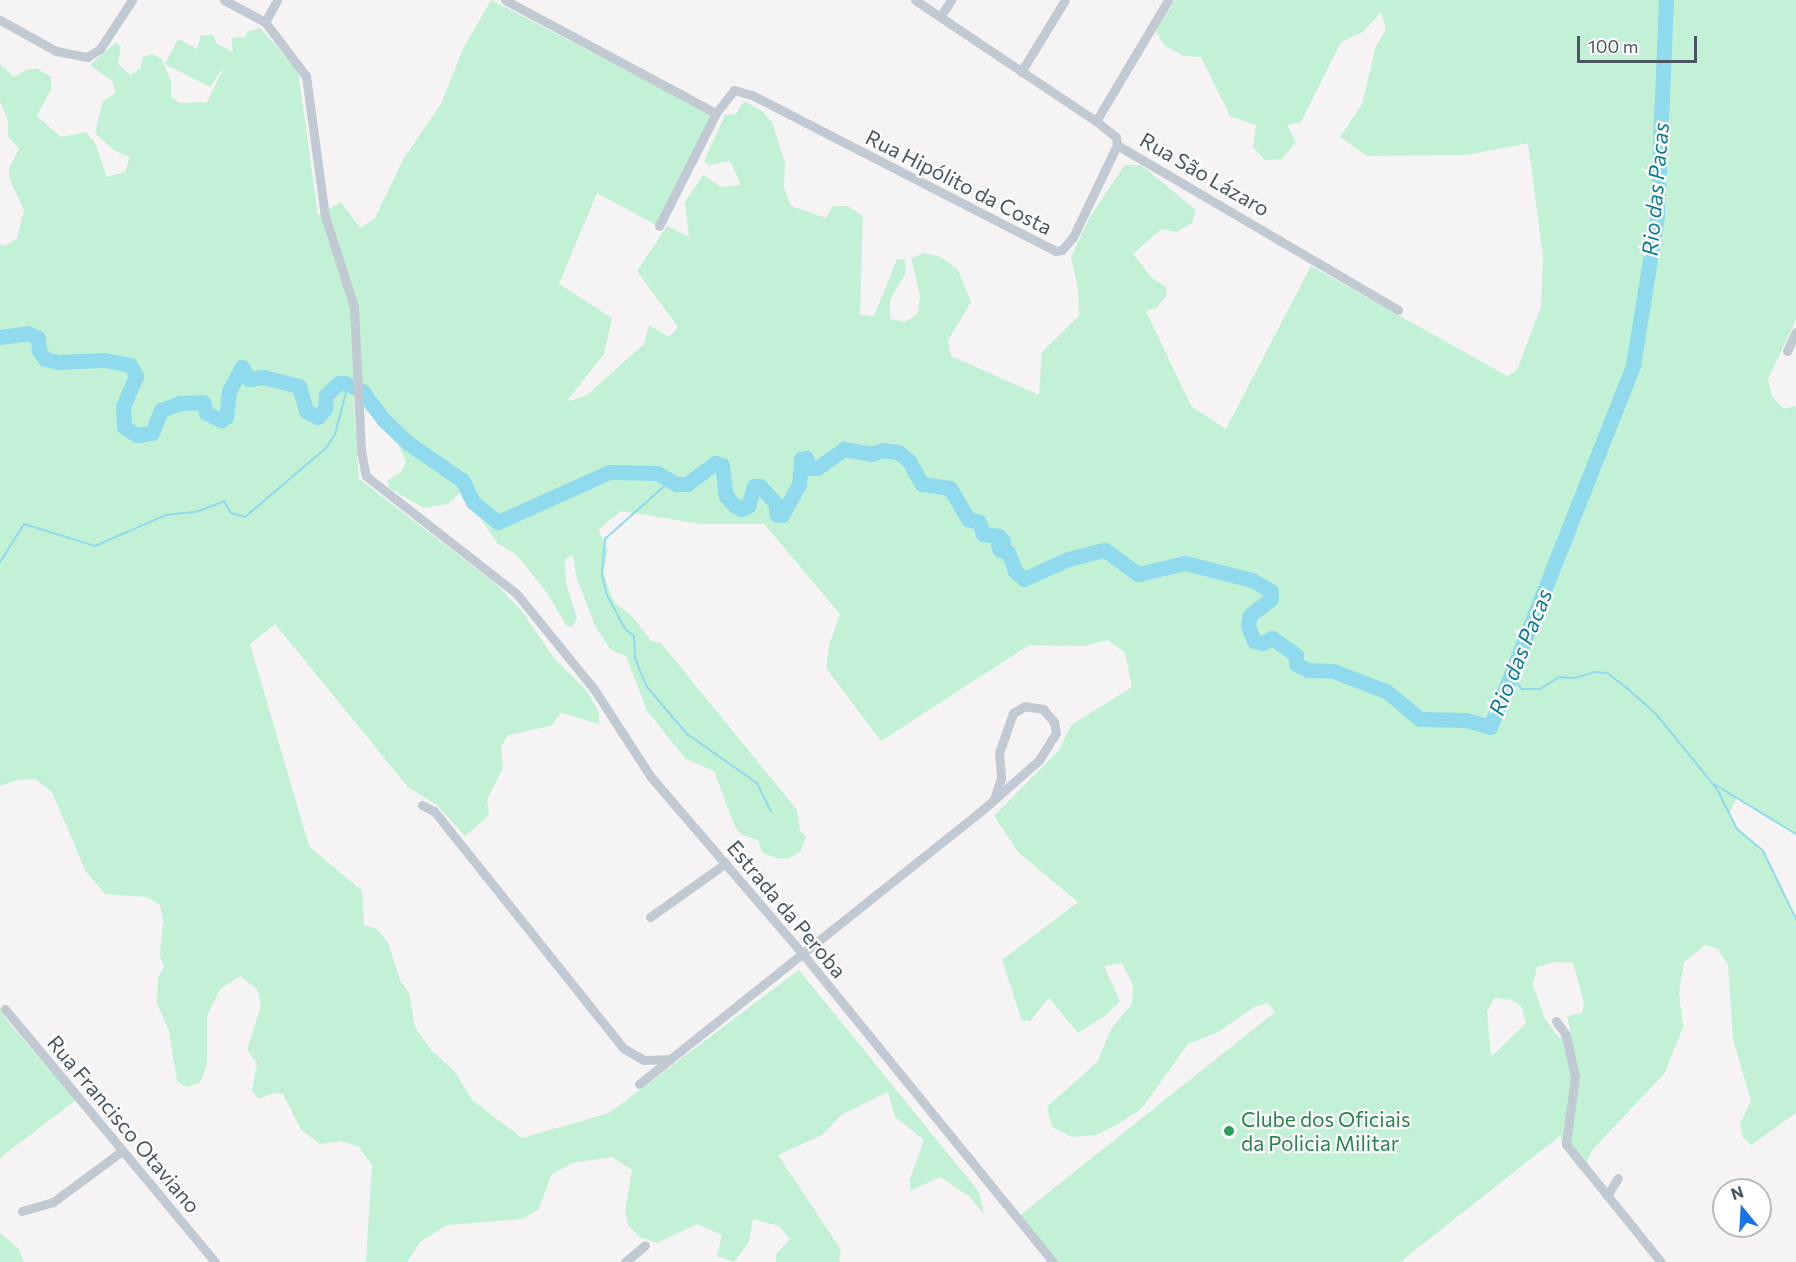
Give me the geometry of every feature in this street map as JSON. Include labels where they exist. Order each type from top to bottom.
[{"type":"street","points":[[0,21],[56,51],[82,58],[100,50],[132,0]]},
{"type":"street","points":[[224,0],[266,22],[277,0]]},
{"type":"street","points":[[505,0],[716,113],[659,226]]},
{"type":"street","name":"Rua São Lázaro","points":[[915,0],[1096,121],[1116,137],[1117,145],[1396,309]]},
{"type":"street","points":[[940,17],[951,0]]},
{"type":"street","points":[[1021,72],[1065,0]]},
{"type":"street","points":[[1096,121],[1168,0]]},
{"type":"street","name":"Estrada da Peroba","points":[[266,22],[306,76],[321,197],[354,307],[361,451],[372,484],[421,516],[475,564],[499,577],[516,593],[558,649],[594,689],[651,777],[802,953],[1053,1262]]},
{"type":"street","name":"Rua Hipólito da Costa","points":[[716,113],[734,90],[752,95],[1055,251],[1062,250],[1073,237],[1117,145]]},
{"type":"street","points":[[1787,351],[1796,332]]},
{"type":"street","points":[[639,1084],[994,799],[1050,747],[1056,733],[1054,722],[1043,709],[1025,706],[1013,713],[999,753],[1001,778],[994,799]]},
{"type":"street","points":[[422,805],[434,811],[623,1047],[644,1060],[669,1058]]},
{"type":"street","points":[[650,917],[726,863]]},
{"type":"street","name":"Rua Francisco Otaviano","points":[[5,1010],[215,1262]]},
{"type":"street","points":[[1556,1021],[1566,1035],[1575,1077],[1566,1138],[1568,1149],[1661,1262]]},
{"type":"street","points":[[22,1211],[53,1202],[122,1151]]},
{"type":"street","points":[[1607,1196],[1618,1178]]},
{"type":"street","points":[[625,1262],[645,1245]]},
{"type":"green space","points":[[491,0],[712,115],[656,225],[597,193],[559,284],[612,318],[604,354],[566,402],[587,395],[644,344],[649,325],[669,337],[678,327],[637,271],[667,226],[689,237],[685,202],[703,175],[721,187],[741,185],[730,161],[709,165],[704,161],[725,115],[736,114],[744,101],[762,111],[772,122],[785,163],[784,187],[791,206],[826,218],[833,206],[848,206],[863,216],[860,315],[874,316],[897,259],[905,259],[906,272],[890,300],[890,319],[906,322],[918,313],[920,295],[911,258],[924,253],[941,257],[958,270],[971,302],[948,340],[951,356],[1039,395],[1042,352],[1079,316],[1078,288],[1071,257],[1091,215],[1125,165],[1141,165],[1196,210],[1192,223],[1176,232],[1161,229],[1133,254],[1152,278],[1166,287],[1167,295],[1156,308],[1146,311],[1191,406],[1226,429],[1311,266],[1507,376],[1517,370],[1541,307],[1543,256],[1528,143],[1466,155],[1367,156],[1340,137],[1362,104],[1376,46],[1386,30],[1381,12],[1363,32],[1341,42],[1301,122],[1287,125],[1296,142],[1293,146],[1282,159],[1265,160],[1253,147],[1256,125],[1230,116],[1201,57],[1184,56],[1164,45],[1156,31],[1175,0],[1796,0],[1796,320],[1768,379],[1772,396],[1783,409],[1796,406],[1796,834],[1737,798],[1729,814],[1737,829],[1763,851],[1796,919],[1796,1113],[1751,1145],[1743,1138],[1740,1123],[1751,1101],[1733,1039],[1728,965],[1718,949],[1705,945],[1684,962],[1679,993],[1683,1027],[1665,1073],[1593,1149],[1580,1170],[1562,1146],[1561,1135],[1400,1262],[1057,1262],[1019,1216],[1275,1012],[1268,1003],[1254,1007],[1218,1032],[1188,1044],[1141,1109],[1115,1126],[1095,1135],[1072,1137],[1052,1127],[1047,1107],[1098,1061],[1111,1029],[1132,1004],[1133,985],[1122,963],[1104,966],[1120,1001],[1106,1015],[1078,1033],[1049,998],[1030,1021],[1022,1021],[1002,960],[1078,902],[1018,852],[994,816],[1059,750],[1071,725],[1132,687],[1125,653],[1108,640],[1084,646],[1029,645],[881,741],[826,668],[830,642],[840,614],[764,524],[701,524],[621,511],[598,530],[608,550],[603,572],[610,592],[615,603],[632,616],[651,641],[661,643],[797,810],[800,830],[806,837],[800,852],[786,859],[776,858],[762,852],[758,840],[742,835],[735,827],[714,771],[686,759],[647,711],[626,656],[611,650],[596,628],[576,576],[573,555],[565,559],[566,584],[577,618],[572,627],[566,625],[547,593],[517,555],[497,543],[464,494],[460,493],[448,504],[424,508],[389,488],[387,481],[401,472],[406,462],[396,439],[365,409],[361,399],[363,388],[352,379],[359,479],[496,584],[521,610],[555,659],[586,690],[599,712],[599,724],[561,713],[551,726],[508,735],[501,747],[503,768],[487,800],[489,815],[465,836],[437,805],[408,787],[275,624],[250,644],[309,846],[362,891],[364,925],[377,929],[388,943],[400,980],[409,993],[415,1027],[432,1051],[455,1072],[472,1100],[522,1138],[609,1113],[799,970],[979,1192],[984,1215],[969,1196],[940,1177],[910,1191],[910,1179],[924,1140],[895,1117],[888,1092],[841,1115],[822,1135],[778,1155],[841,1250],[839,1262],[776,1262],[776,1254],[790,1239],[779,1226],[753,1219],[749,1242],[734,1262],[717,1256],[722,1235],[697,1224],[657,1243],[640,1237],[628,1225],[625,1210],[632,1170],[612,1157],[572,1163],[551,1175],[539,1209],[523,1219],[447,1225],[420,1242],[407,1262],[366,1262],[372,1165],[359,1147],[342,1141],[320,1144],[301,1130],[283,1094],[273,1093],[259,1099],[252,1091],[257,1063],[247,1050],[261,1005],[257,989],[240,976],[220,989],[207,1016],[207,1064],[200,1083],[186,1087],[177,1081],[169,1031],[157,1003],[158,978],[164,967],[160,956],[163,920],[160,905],[147,897],[105,894],[86,872],[52,792],[35,779],[16,780],[0,786],[0,244],[3,246],[17,239],[24,210],[9,178],[9,168],[19,149],[8,136],[8,120],[0,102],[0,64],[14,77],[28,69],[38,69],[51,77],[51,89],[37,116],[61,137],[86,132],[95,143],[107,177],[125,172],[130,157],[115,151],[95,133],[103,101],[116,93],[112,81],[90,65],[116,42],[121,47],[118,64],[130,75],[140,69],[143,57],[152,54],[162,59],[171,81],[171,97],[180,103],[207,102],[225,65],[210,87],[165,64],[178,39],[197,49],[201,35],[213,35],[217,44],[233,52],[231,38],[245,37],[247,32],[260,28],[298,70],[318,215],[341,202],[360,228],[375,218],[404,158],[441,104],[463,49]],"holes":[[[1554,962],[1573,963],[1584,1003],[1582,1013],[1567,1016],[1571,1033],[1559,1038],[1545,1019],[1533,985],[1537,967]],[[1494,998],[1512,1000],[1521,1006],[1526,1023],[1491,1057],[1487,1012]]]},
{"type":"green space","points":[[0,1006],[5,1018],[76,1100],[0,1158]]},
{"type":"green space","points":[[0,1233],[18,1248],[24,1262],[0,1262]]},
{"type":"waterway","name":"Rio das Pacas","points":[[0,337],[28,333],[38,338],[39,351],[45,359],[58,362],[104,360],[130,365],[136,376],[123,406],[124,427],[137,435],[152,433],[161,410],[180,403],[203,402],[206,413],[221,420],[226,417],[229,391],[242,367],[249,379],[263,377],[299,386],[306,411],[318,417],[325,409],[326,395],[339,383],[345,383],[362,391],[383,419],[408,443],[463,481],[473,502],[498,522],[609,472],[657,473],[676,484],[687,484],[715,463],[722,465],[726,496],[734,505],[741,509],[748,506],[754,486],[760,486],[776,504],[776,514],[782,515],[799,484],[801,459],[806,458],[810,468],[817,468],[844,449],[871,454],[883,450],[898,452],[909,461],[922,484],[950,488],[968,519],[979,522],[983,534],[999,536],[1003,541],[998,545],[1000,550],[1008,552],[1015,571],[1024,579],[1068,559],[1105,550],[1138,574],[1185,563],[1252,580],[1271,591],[1271,599],[1250,615],[1248,626],[1254,641],[1263,643],[1272,638],[1296,655],[1296,664],[1308,670],[1333,671],[1386,691],[1420,719],[1466,720],[1490,727],[1633,365],[1657,216],[1666,0]]},
{"type":"waterway","points":[[0,562],[24,524],[95,546],[166,515],[196,512],[224,501],[231,513],[245,517],[326,448],[335,434],[348,385]]},
{"type":"waterway","points":[[671,480],[605,539],[602,575],[607,595],[625,629],[634,636],[635,658],[647,687],[687,734],[757,783],[771,812]]},
{"type":"waterway","points":[[1508,674],[1522,689],[1540,689],[1559,677],[1575,678],[1595,672],[1607,673],[1627,688],[1656,714],[1717,789],[1737,829],[1763,851],[1796,919]]},
{"type":"waterway","points":[[1714,784],[1796,834]]},
{"type":"place","name":"Clube dos Oficiais da Policia Militar","points":[[1229,1131]]}]
